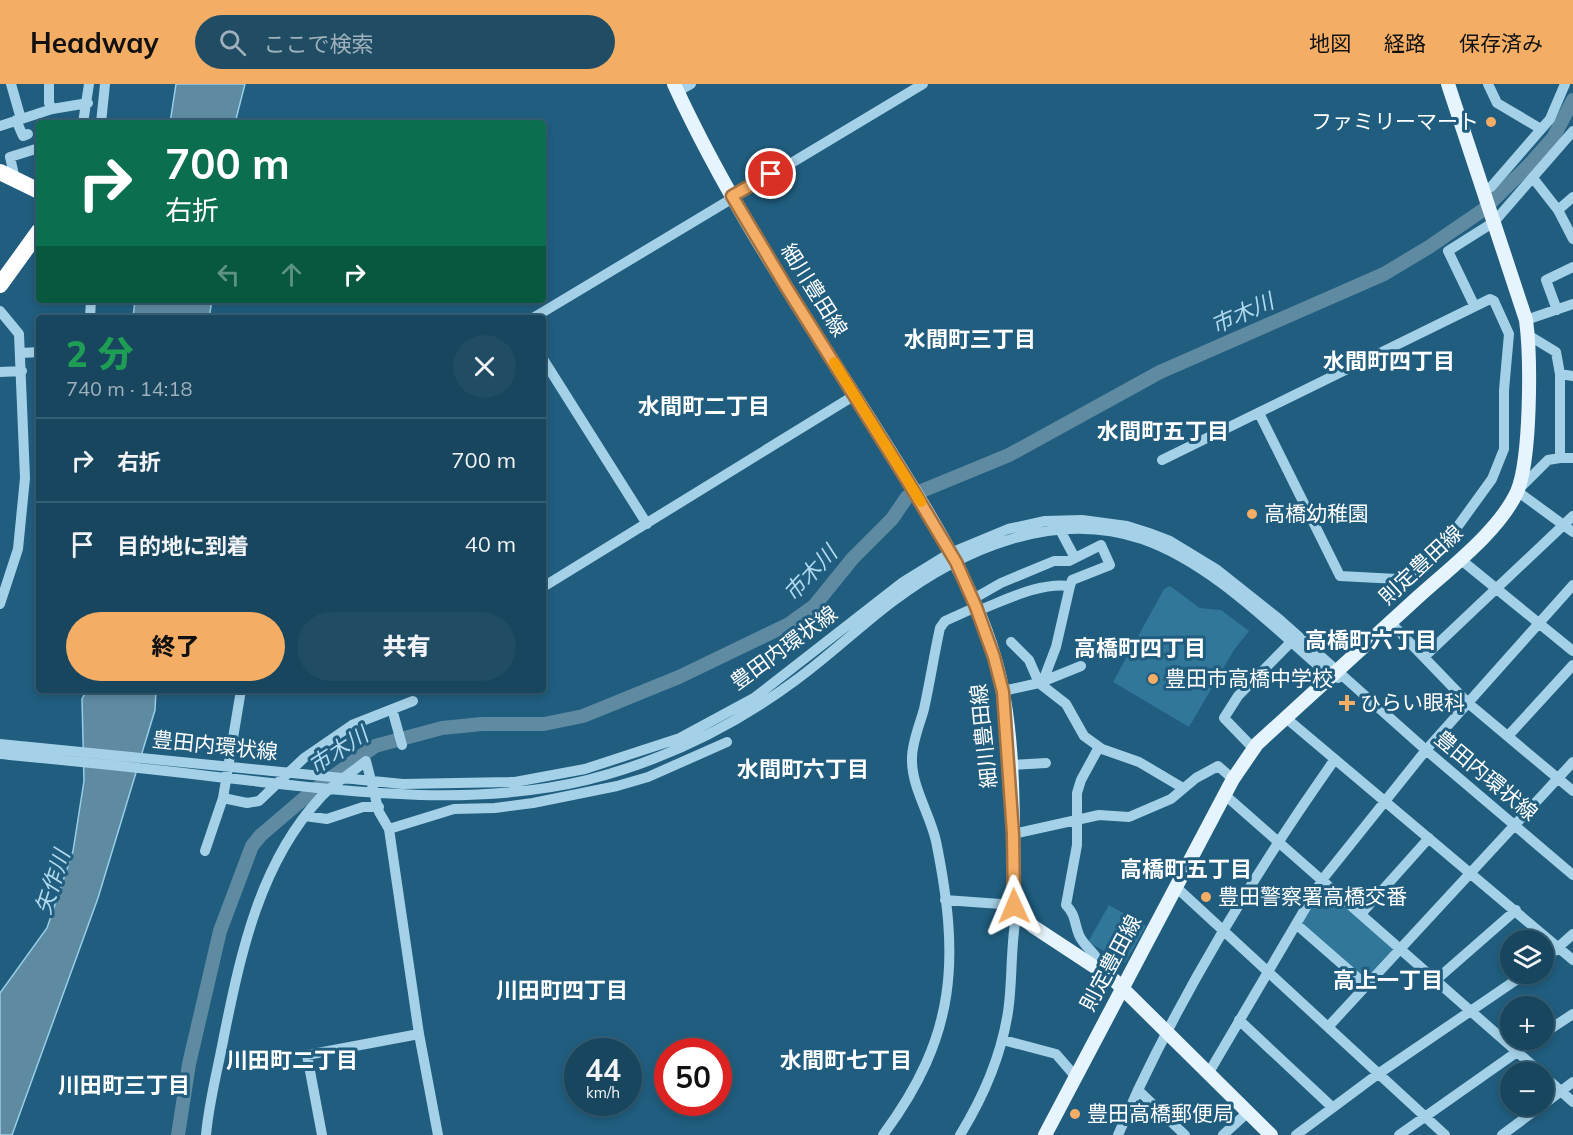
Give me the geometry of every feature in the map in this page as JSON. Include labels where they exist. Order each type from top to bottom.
[{"type":"highway","points":[[8,175],[36,189]]},
{"type":"highway","points":[[0,285],[36,235]]},
{"type":"main road","name":"則定豊田線","points":[[1045,1135],[1121,987],[1233,779],[1254,749],[1333,673],[1460,559],[1497,522],[1517,491],[1525,454],[1528,335],[1526,320],[1448,84]]},
{"type":"main road","name":"細川豊田線","points":[[675,88],[732,196],[910,484],[953,558],[975,606],[994,657],[1003,692],[1010,765],[1015,908]]},
{"type":"main road","points":[[1015,908],[1034,927],[1100,970],[1121,987],[1271,1135]]},
{"type":"street","points":[[11,84],[22,136],[28,134]]},
{"type":"street","points":[[49,84],[49,103],[52,109]]},
{"type":"street","points":[[84,120],[89,84]]},
{"type":"street","points":[[101,120],[105,84]]},
{"type":"street","points":[[675,88],[691,84]]},
{"type":"street","points":[[538,315],[732,196],[923,84]]},
{"type":"street","points":[[1488,84],[1497,103],[1541,129]]},
{"type":"street","points":[[1483,191],[1491,187],[1541,129],[1556,109],[1565,84]]},
{"type":"street","points":[[0,126],[52,109],[88,103]]},
{"type":"street","points":[[1474,305],[1448,250],[1494,222],[1573,131]]},
{"type":"street","points":[[8,175],[10,157],[36,149]]},
{"type":"street","points":[[1533,178],[1558,210],[1573,239]]},
{"type":"street","points":[[1558,210],[1573,197]]},
{"type":"street","points":[[1557,309],[1546,280],[1573,267]]},
{"type":"street","points":[[1162,460],[1490,298],[1494,300],[1509,334],[1504,390],[1504,449],[1492,479],[1450,537],[1410,576],[1397,579],[1340,576],[1259,413]]},
{"type":"street","points":[[1526,320],[1573,304]]},
{"type":"street","points":[[0,310],[20,334],[25,478],[18,549],[0,603],[0,616]]},
{"type":"street","points":[[1528,335],[1556,352],[1560,374],[1560,458]]},
{"type":"street","points":[[22,353],[36,352]]},
{"type":"street","points":[[546,364],[647,524]]},
{"type":"street","points":[[0,372],[22,371]]},
{"type":"street","points":[[1560,374],[1573,376]]},
{"type":"street","points":[[546,586],[855,395]]},
{"type":"street","points":[[1573,458],[1548,460],[1517,491],[1573,532]]},
{"type":"street","points":[[1424,657],[1573,516]]},
{"type":"street","name":"豊田内環状線","points":[[0,754],[377,792],[466,794],[515,786],[583,781],[625,769],[695,740],[744,715],[795,681],[895,600],[953,558],[1008,529],[1045,521],[1082,520],[1127,526],[1170,541],[1216,569],[1333,673]]},
{"type":"street","points":[[1059,530],[1074,558]]},
{"type":"street","name":"豊田内環状線","points":[[953,558],[1009,538],[1059,530],[1114,533],[1141,539],[1166,550],[1211,576],[1291,642],[1347,681],[1573,875]]},
{"type":"street","points":[[975,606],[1001,584],[1054,561],[1074,558],[1101,545],[1110,565],[1072,580],[1056,647],[1041,682]]},
{"type":"street","points":[[1460,559],[1573,651]]},
{"type":"street","points":[[883,1135],[921,1076],[943,1017],[948,994],[950,944],[936,839],[912,758],[940,628],[945,621],[975,606],[1056,585],[1070,586]]},
{"type":"street","points":[[1208,1074],[1322,880],[1426,750],[1573,585]]},
{"type":"street","points":[[1390,622],[1468,702],[1573,791]]},
{"type":"street","points":[[1011,642],[1029,660],[1041,682],[1065,702],[1080,731],[1099,747],[1139,762],[1183,788]]},
{"type":"street","points":[[1254,749],[1224,718],[1238,696],[1291,642]]},
{"type":"street","points":[[1508,736],[1573,665]]},
{"type":"street","points":[[1003,692],[1041,682],[1081,666]]},
{"type":"street","points":[[205,851],[223,798],[239,693]]},
{"type":"street","points":[[223,798],[247,803],[259,801],[303,758],[352,725],[413,701]]},
{"type":"street","points":[[392,709],[402,745]]},
{"type":"street","points":[[1286,718],[1573,960]]},
{"type":"street","points":[[388,830],[454,809],[495,808],[533,803],[617,786],[648,777],[727,742]]},
{"type":"street","name":"豊田内環状線","points":[[0,744],[350,780],[403,784],[515,786]]},
{"type":"street","points":[[1099,747],[1081,780],[1076,819],[1077,845],[1066,905],[1075,914],[1079,935],[1100,961],[1100,970]]},
{"type":"street","points":[[1118,1135],[1166,1032],[1224,931],[1278,841],[1335,759]]},
{"type":"street","points":[[206,1135],[214,1082],[242,953],[271,871],[287,840],[322,796],[366,761],[388,830],[419,1034],[438,1135]]},
{"type":"street","points":[[1328,1027],[1402,950],[1573,762]]},
{"type":"street","points":[[1010,765],[1046,763]]},
{"type":"street","points":[[1013,834],[1102,815],[1129,817],[1171,799],[1183,788],[1218,765],[1233,779]]},
{"type":"street","points":[[1225,795],[1528,1062]]},
{"type":"street","points":[[305,816],[327,819],[363,807],[379,807]]},
{"type":"street","points":[[1361,914],[1429,838]]},
{"type":"street","points":[[1176,887],[1445,1135]]},
{"type":"street","points":[[945,900],[1015,908],[1008,1011],[1003,1040],[984,1094],[960,1135]]},
{"type":"street","points":[[1436,980],[1516,910]]},
{"type":"street","points":[[1296,924],[1367,986]]},
{"type":"street","points":[[1554,953],[1573,934]]},
{"type":"street","points":[[1296,1135],[1378,1074],[1511,984]]},
{"type":"street","points":[[1554,1026],[1573,1014]]},
{"type":"street","points":[[1239,1020],[1332,1107]]},
{"type":"street","points":[[322,1135],[307,1055],[419,1034]]},
{"type":"street","points":[[1003,1040],[1056,1054],[1075,1076]]},
{"type":"street","points":[[1399,1135],[1519,1050]]},
{"type":"street","points":[[1554,1096],[1573,1082]]},
{"type":"street","points":[[1554,1085],[1573,1102]]},
{"type":"street","points":[[1138,1090],[1171,1130],[1185,1135]]},
{"type":"street","points":[[1223,1135],[1247,1113]]},
{"type":"street","points":[[1502,1135],[1527,1116]]},
{"type":"shaded area","points":[[176,84],[245,84],[236,120],[170,120]]},
{"type":"shaded area","points":[[135,303],[212,303],[210,315],[133,315]]},
{"type":"shaded area","points":[[1170,586],[1200,608],[1221,610],[1249,631],[1234,650],[1189,727],[1113,682],[1164,589]]},
{"type":"shaded area","points":[[85,693],[156,693],[155,710],[98,898],[12,1135],[0,1135],[0,993],[47,928],[73,851],[84,781],[82,699]]},
{"type":"shaded area","points":[[1324,886],[1393,949],[1363,981],[1301,924]]},
{"type":"shaded area","points":[[1109,905],[1146,926],[1125,963],[1088,942]]},
{"type":"waterway","name":"市木川","points":[[178,1135],[189,1064],[220,931],[252,846],[261,835],[309,794],[375,746],[442,728],[482,724],[544,724],[583,716],[679,677],[789,624],[814,606],[853,558],[892,519],[907,497],[1009,455],[1160,372],[1384,274],[1429,247],[1483,210],[1530,164],[1553,138],[1573,100]]},
{"type":"slow traffic","points":[[834,362],[921,502]]},
{"type":"place","name":"ファミリーマート","points":[[1491,122]]},
{"type":"place","name":"高橋幼稚園","points":[[1252,514]]},
{"type":"place","name":"豊田市高橋中学校","points":[[1153,679]]},
{"type":"place","name":"ひらい眼科","points":[[1347,703]]},
{"type":"place","name":"豊田警察署高橋交番","points":[[1206,897]]},
{"type":"place","name":"豊田高橋郵便局","points":[[1075,1114]]},
{"type":"district","name":"水間町三丁目","points":[[970,339]]},
{"type":"district","name":"水間町四丁目","points":[[1389,361]]},
{"type":"district","name":"水間町二丁目","points":[[704,406]]},
{"type":"district","name":"水間町五丁目","points":[[1163,431]]},
{"type":"district","name":"高橋町六丁目","points":[[1371,640]]},
{"type":"district","name":"高橋町四丁目","points":[[1140,648]]},
{"type":"district","name":"水間町六丁目","points":[[803,769]]},
{"type":"district","name":"高橋町五丁目","points":[[1186,869]]},
{"type":"district","name":"高上一丁目","points":[[1388,980]]},
{"type":"district","name":"川田町四丁目","points":[[562,990]]},
{"type":"district","name":"川田町二丁目","points":[[292,1060]]},
{"type":"district","name":"水間町七丁目","points":[[846,1060]]},
{"type":"district","name":"川田町三丁目","points":[[124,1085]]},
{"type":"route","points":[[771,174],[732,196],[956,562],[976,607],[994,657],[1003,692],[1010,765],[1014,906]]},
{"type":"water label","name":"矢作川","points":[[52,882]]}]
